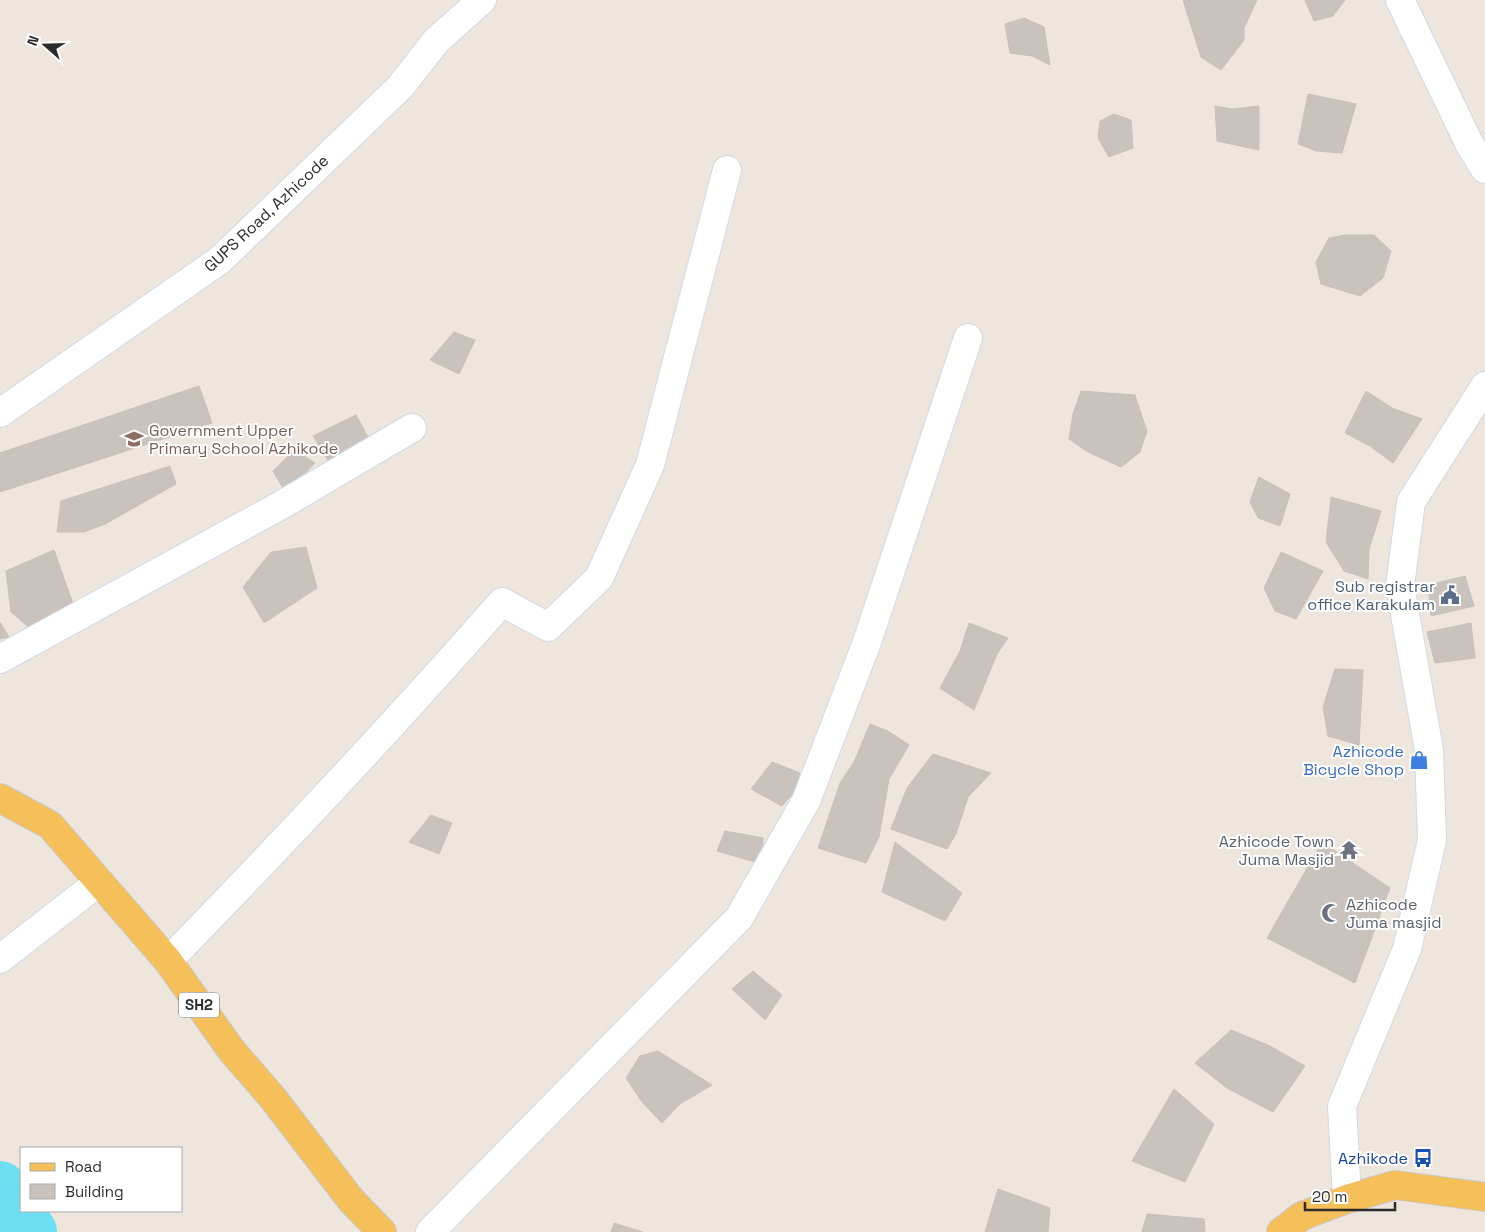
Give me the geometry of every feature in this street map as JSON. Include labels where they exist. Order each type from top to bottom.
[{"type":"main road","name":"SH2","points":[[0,798],[50,825],[168,961],[232,1051],[272,1097],[351,1200],[382,1232]]},
{"type":"main road","points":[[1281,1232],[1302,1216],[1348,1199],[1395,1185],[1485,1197]]},
{"type":"street","name":"GUPS Road, Azhicode","points":[[0,413],[220,260],[400,87],[436,41],[482,0]]},
{"type":"street","points":[[1400,0],[1470,145],[1485,169]]},
{"type":"street","points":[[168,961],[317,808],[408,710],[502,602],[548,627],[599,578],[650,465],[727,170]]},
{"type":"street","points":[[430,1232],[739,918],[806,801],[867,642],[968,338]]},
{"type":"street","points":[[1348,1199],[1342,1106],[1407,949],[1432,840],[1429,750],[1400,586],[1411,502],[1485,386]]},
{"type":"street","points":[[0,659],[283,504],[412,428]]},
{"type":"street","points":[[0,960],[99,882]]},
{"type":"building","points":[[1183,0],[1246,0],[1248,4],[1247,0],[1257,0],[1244,28],[1244,40],[1221,70],[1201,57]]},
{"type":"building","points":[[1305,0],[1345,0],[1333,16],[1314,21]]},
{"type":"building","points":[[1024,18],[1044,27],[1050,65],[1032,56],[1010,53],[1005,24]]},
{"type":"building","points":[[1308,94],[1356,104],[1342,153],[1316,151],[1298,144]]},
{"type":"building","points":[[1215,106],[1232,109],[1259,106],[1259,150],[1217,141]]},
{"type":"building","points":[[1114,114],[1131,120],[1133,148],[1109,157],[1098,138],[1100,121]]},
{"type":"building","points":[[1345,235],[1374,235],[1391,251],[1383,278],[1360,296],[1321,284],[1316,262],[1329,238]]},
{"type":"building","points":[[454,332],[475,340],[459,374],[430,360]]},
{"type":"building","points":[[199,386],[212,423],[0,492],[0,453]]},
{"type":"building","points":[[1081,391],[1135,395],[1147,431],[1140,452],[1121,467],[1088,452],[1069,439],[1073,414]]},
{"type":"building","points":[[1366,391],[1392,408],[1422,419],[1393,463],[1370,446],[1345,433]]},
{"type":"building","points":[[356,415],[368,437],[334,470],[313,436]]},
{"type":"building","points":[[294,450],[315,463],[286,493],[273,471]]},
{"type":"building","points":[[170,466],[176,484],[105,524],[84,532],[57,532],[61,501]]},
{"type":"building","points":[[1259,477],[1290,494],[1280,526],[1258,518],[1250,502]]},
{"type":"building","points":[[1331,497],[1381,511],[1369,549],[1368,579],[1344,571],[1326,542]]},
{"type":"building","points":[[306,547],[317,588],[264,623],[243,587],[271,552]]},
{"type":"building","points":[[54,550],[73,604],[32,630],[11,612],[6,571]]},
{"type":"building","points":[[1281,552],[1323,571],[1296,619],[1275,611],[1264,588]]},
{"type":"building","name":"Sub registrar office Karakulam","points":[[1465,576],[1474,606],[1431,616],[1428,585]]},
{"type":"building","points":[[0,622],[9,637],[0,639]]},
{"type":"building","points":[[969,623],[1008,638],[997,654],[974,710],[940,688],[960,651]]},
{"type":"building","points":[[1471,623],[1475,658],[1435,663],[1427,632]]},
{"type":"building","points":[[1335,669],[1363,670],[1359,745],[1328,736],[1323,707]]},
{"type":"building","points":[[870,724],[888,731],[909,745],[889,779],[879,837],[866,863],[818,848],[840,783],[854,762]]},
{"type":"building","points":[[933,754],[991,773],[968,797],[956,834],[947,849],[891,829],[907,788]]},
{"type":"building","points":[[772,762],[800,773],[794,792],[782,806],[751,789]]},
{"type":"building","points":[[431,815],[452,823],[439,854],[409,842]]},
{"type":"building","points":[[725,831],[763,838],[762,864],[717,851]]},
{"type":"building","points":[[895,842],[962,893],[945,921],[882,892]]},
{"type":"building","name":"Azhicode Juma masjid","points":[[1322,842],[1390,888],[1355,983],[1267,938]]},
{"type":"building","points":[[753,971],[782,995],[765,1020],[732,989]]},
{"type":"building","points":[[1231,1030],[1270,1046],[1305,1066],[1273,1112],[1227,1088],[1195,1063]]},
{"type":"building","points":[[658,1051],[712,1085],[680,1104],[662,1123],[642,1102],[626,1078],[640,1056]]},
{"type":"building","points":[[1174,1089],[1214,1124],[1185,1182],[1132,1161]]},
{"type":"building","points":[[998,1189],[1050,1208],[1048,1232],[985,1232]]},
{"type":"building","points":[[1147,1214],[1204,1219],[1205,1232],[1142,1232]]},
{"type":"building","points":[[614,1223],[643,1232],[611,1232]]},
{"type":"waterway","points":[[0,1188],[30,1232]]},
{"type":"place","name":"Government Upper Primary School Azhikode","points":[[134,439]]},
{"type":"place","name":"Sub registrar office Karakulam","points":[[1450,595]]},
{"type":"place","name":"Azhicode Bicycle Shop","points":[[1419,760]]},
{"type":"place","name":"Azhicode Town Juma Masjid","points":[[1349,850]]},
{"type":"place","name":"Azhicode Juma masjid","points":[[1331,913]]},
{"type":"place","name":"Azhikode","points":[[1423,1158]]}]
